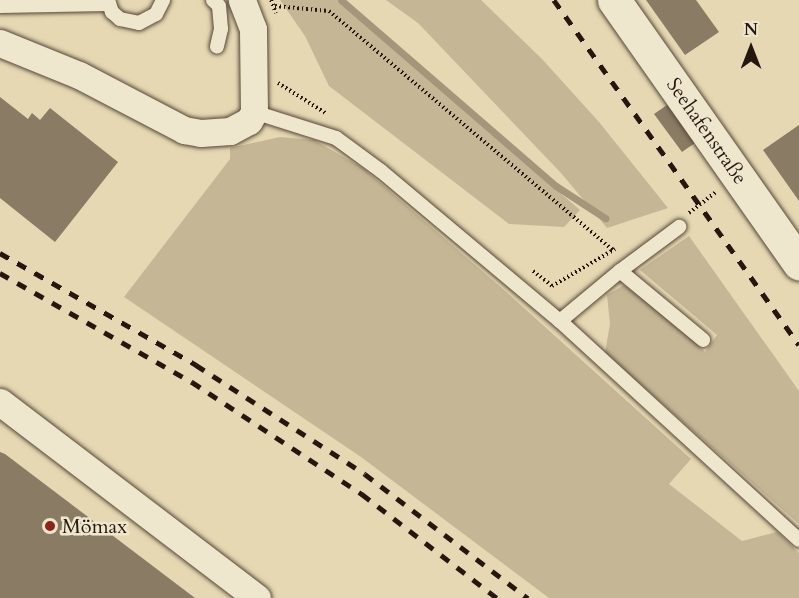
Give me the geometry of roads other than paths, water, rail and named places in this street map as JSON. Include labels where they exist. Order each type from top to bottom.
[{"type":"main road","name":"Seehafenstraße","points":[[614,0],[799,263]]},
{"type":"street","points":[[0,43],[79,75],[184,130],[201,133],[230,131],[249,121],[254,112],[253,28],[242,0]]},
{"type":"street","points":[[0,402],[257,598]]},
{"type":"lane","points":[[0,6],[108,2],[120,19],[139,23],[156,14],[163,0]]},
{"type":"lane","points":[[213,0],[219,6],[220,17],[217,47]]},
{"type":"lane","points":[[254,112],[336,138],[381,171],[560,321],[799,540]]},
{"type":"lane","points":[[560,321],[620,271],[680,227]]},
{"type":"lane","points":[[620,271],[704,340]]},
{"type":"waterway","points":[[341,0],[556,186],[605,218]]},
{"type":"railway","points":[[554,0],[799,345]]},
{"type":"railway","points":[[0,253],[196,365],[365,474],[528,598]]},
{"type":"railway","points":[[0,273],[192,382],[362,494],[497,598]]},
{"type":"place","name":"Mömax","points":[[50,526]]}]
